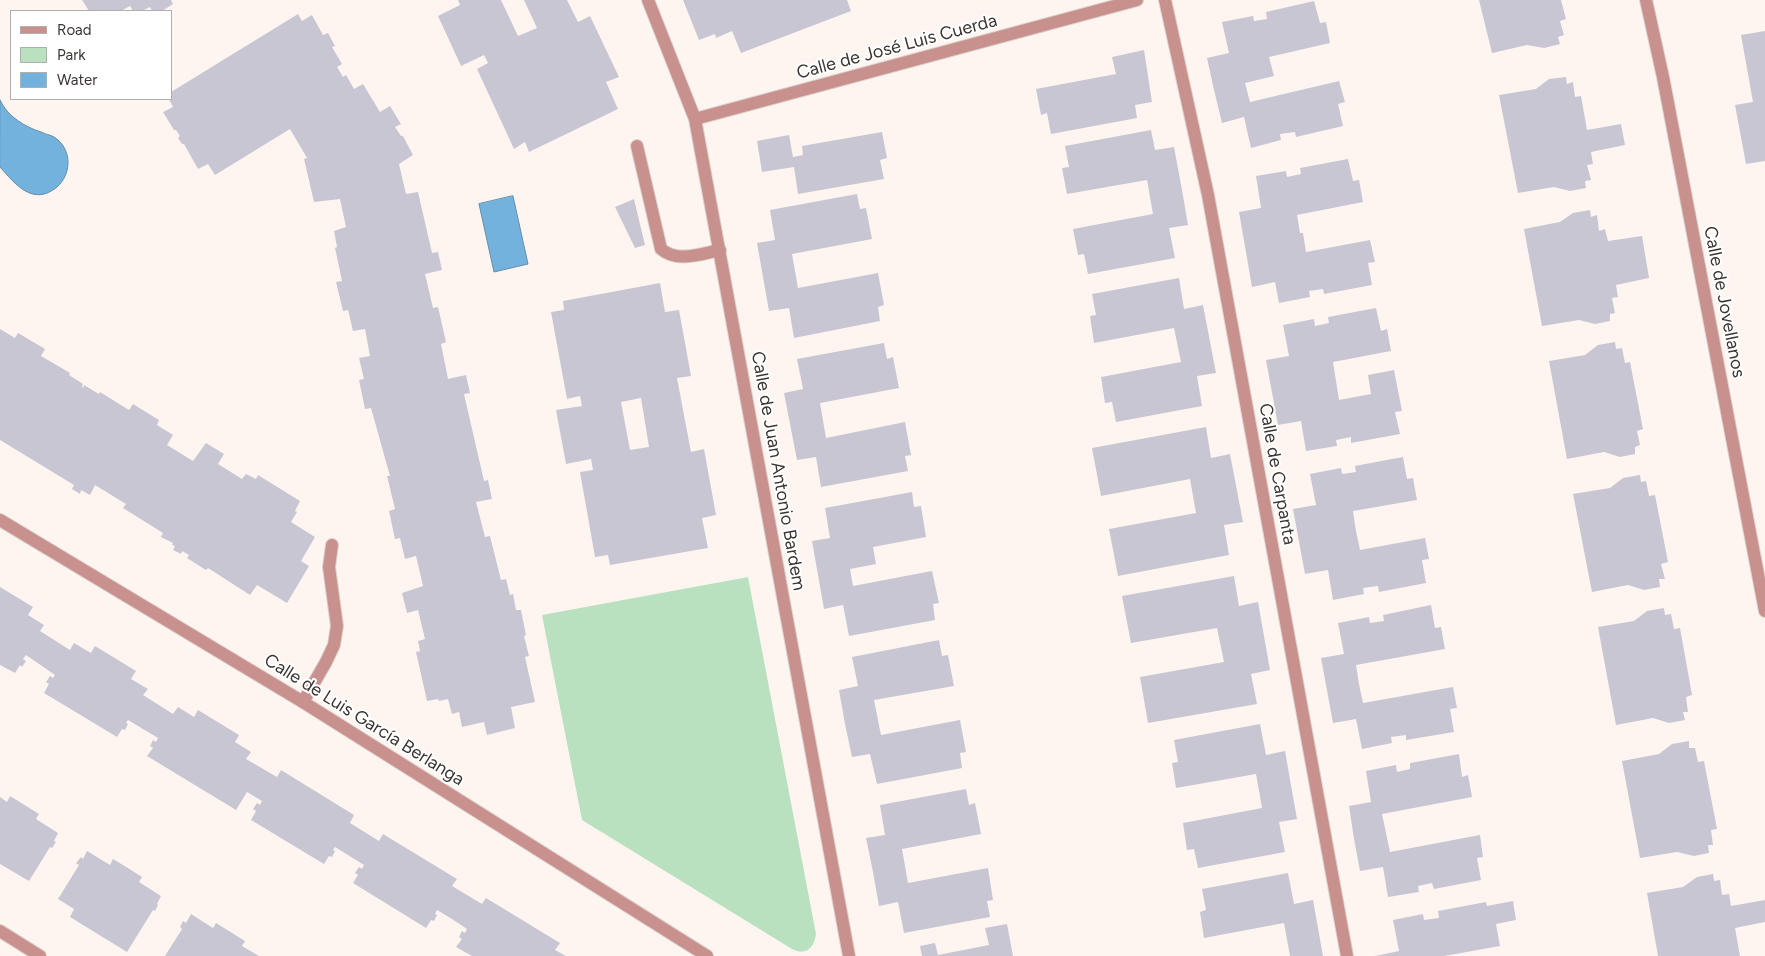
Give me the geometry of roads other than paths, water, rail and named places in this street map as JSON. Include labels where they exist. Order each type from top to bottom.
[{"type":"street","name":"Calle de Juan Antonio Bardem","points":[[648,0],[695,119],[849,956]]},
{"type":"street","name":"Calle de José Luis Cuerda","points":[[695,119],[1137,0]]},
{"type":"street","name":"Calle de Carpanta","points":[[1165,0],[1210,205],[1347,956]]},
{"type":"street","name":"Calle de Jovellanos","points":[[1646,0],[1765,611]]},
{"type":"street","points":[[637,146],[661,250],[669,256],[685,257],[720,250]]},
{"type":"street","name":"Calle de Luis García Berlanga","points":[[0,520],[303,702],[707,956]]},
{"type":"street","points":[[303,702],[334,645],[337,626],[329,567],[332,545]]},
{"type":"street","points":[[0,931],[40,956]]},
{"type":"water","points":[[0,100],[7,111],[17,120],[54,137],[63,145],[68,157],[67,170],[62,182],[48,193],[40,195],[25,191],[0,167]]},
{"type":"water","points":[[513,196],[528,264],[494,272],[479,204]]}]
